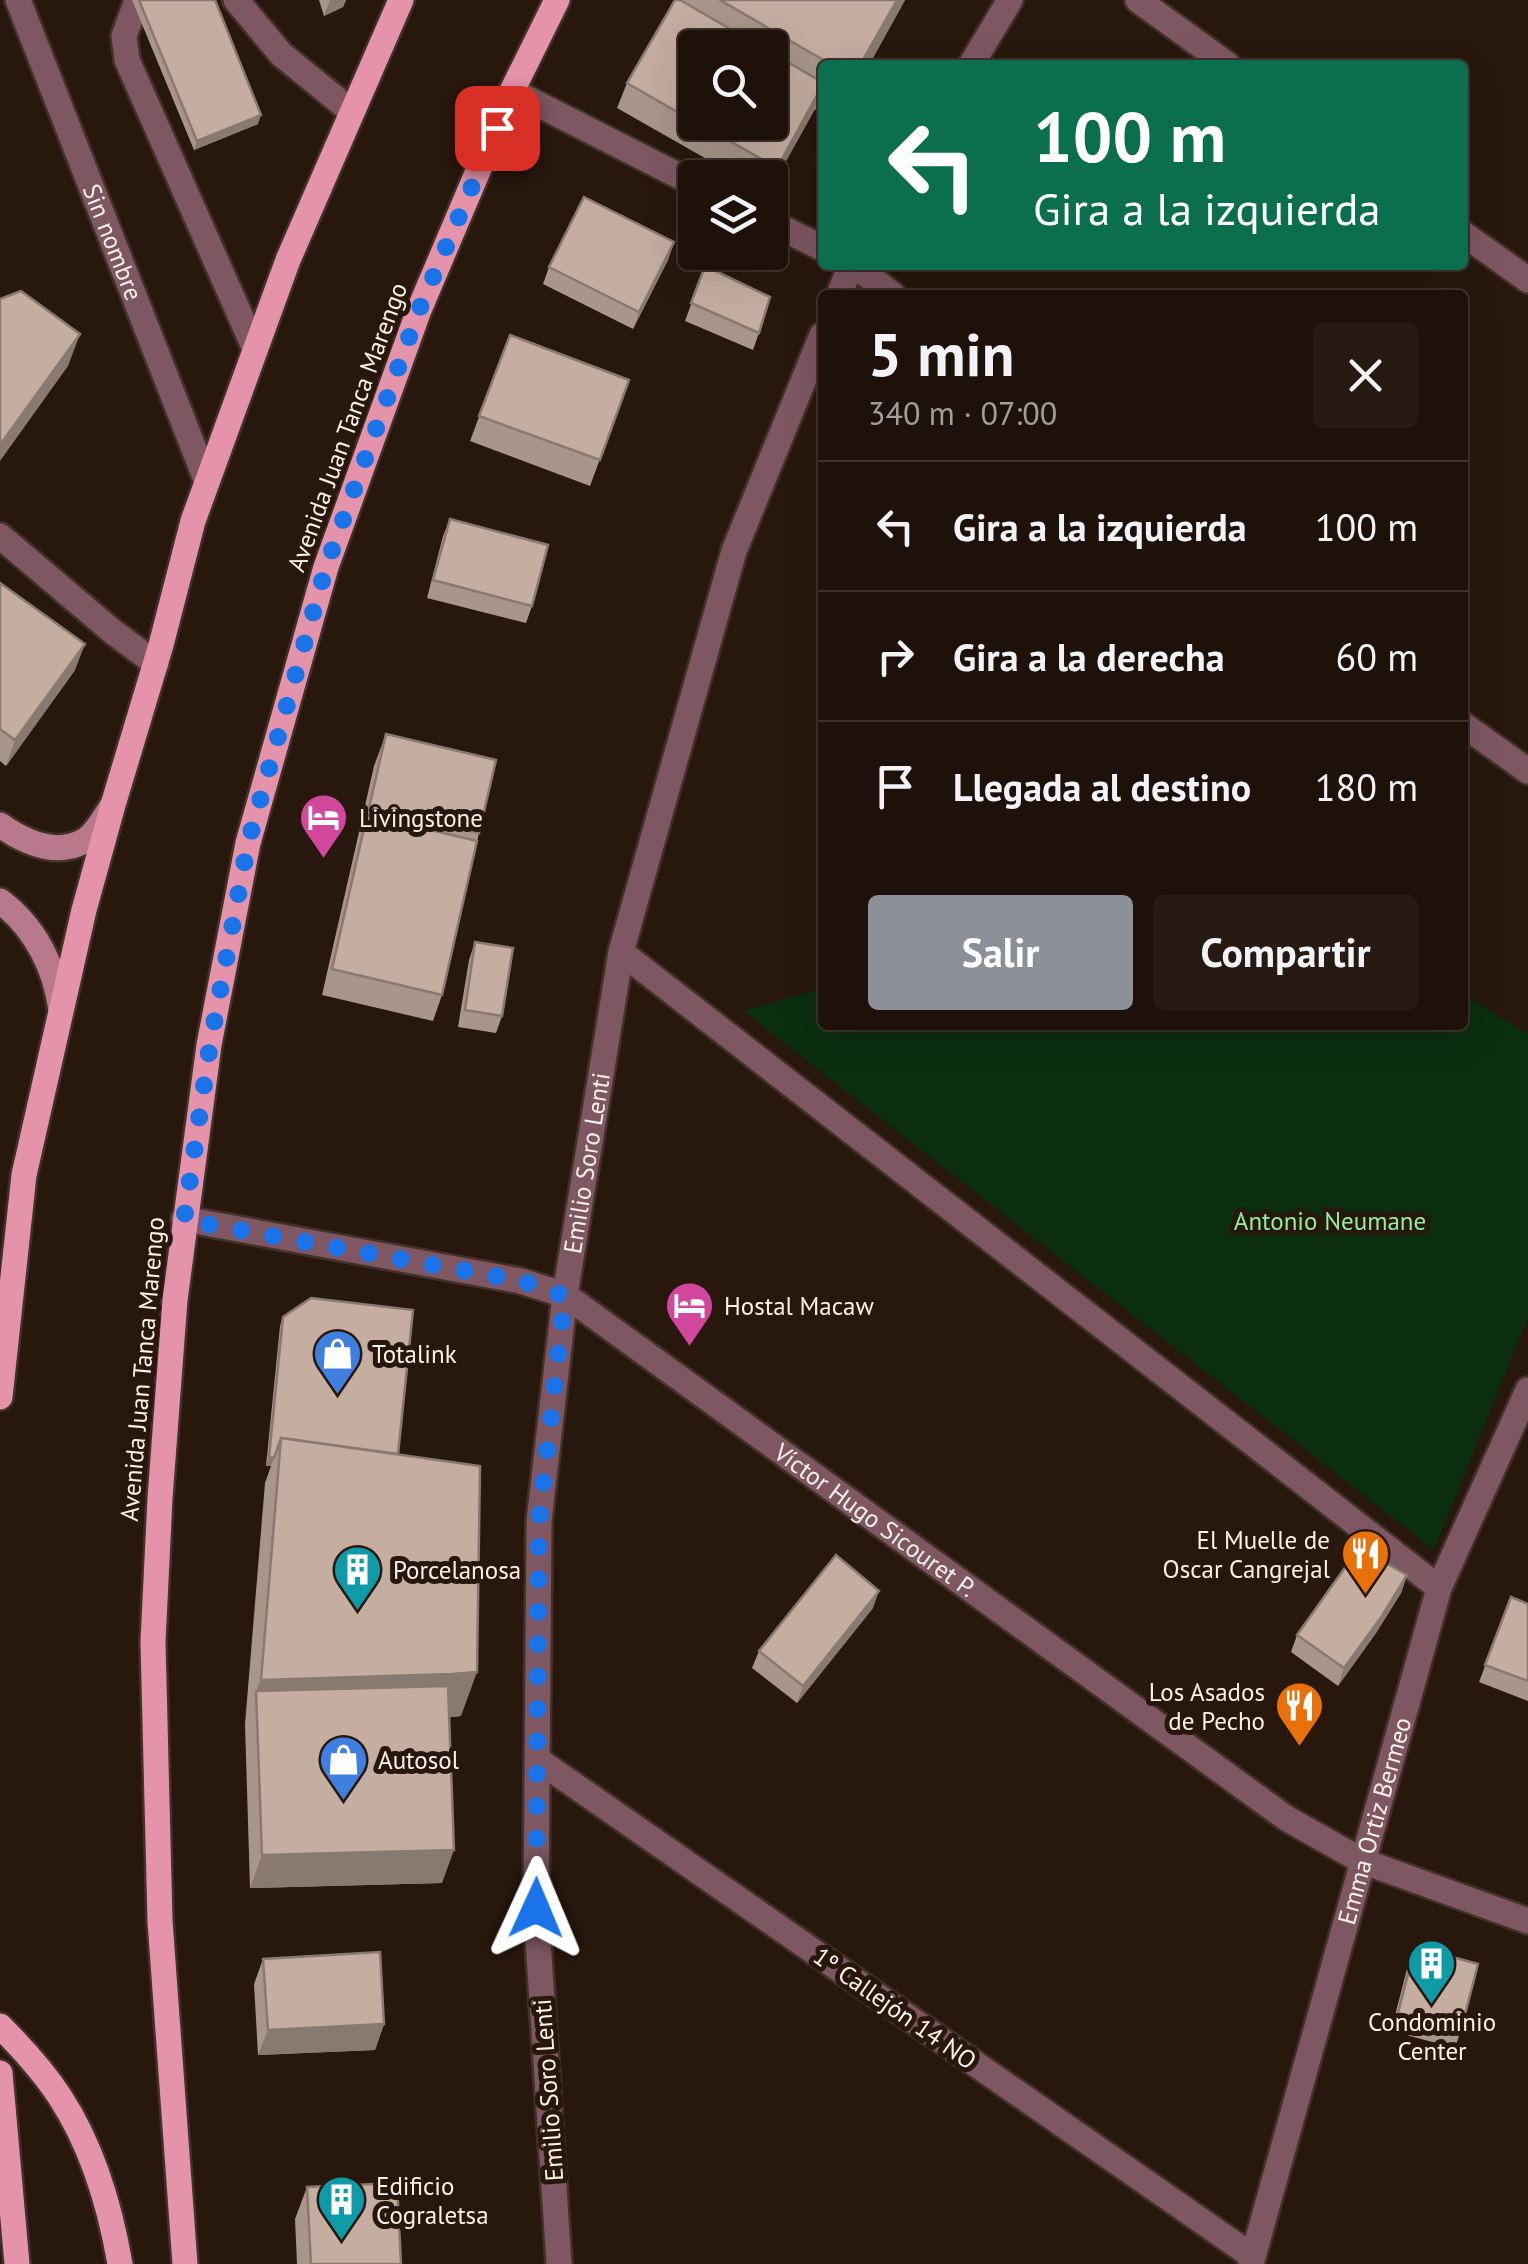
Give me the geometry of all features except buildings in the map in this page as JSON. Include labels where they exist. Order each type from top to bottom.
[{"type":"main road","points":[[0,1396],[8,1258],[60,1010],[193,522],[288,260],[401,0]]},
{"type":"main road","name":"Avenida Juan Tanca Marengo","points":[[186,2264],[160,1920],[154,1642],[175,1300],[210,1045],[248,843],[326,567],[419,310],[512,91],[557,0]]},
{"type":"main road","points":[[0,2026],[60,2097],[90,2154],[114,2228],[120,2264]]},
{"type":"main road","points":[[0,2073],[16,2255]]},
{"type":"main road","points":[[0,2199],[16,2255]]},
{"type":"street","name":"Sin nombre","points":[[18,0],[207,482]]},
{"type":"street","points":[[236,0],[281,54],[351,111]]},
{"type":"street","points":[[974,60],[1010,0]]},
{"type":"street","points":[[1138,0],[1221,60]]},
{"type":"street","points":[[135,6],[124,36],[127,60],[255,349]]},
{"type":"street","points":[[512,91],[678,175]]},
{"type":"street","points":[[788,231],[818,246]]},
{"type":"street","points":[[1468,237],[1528,280]]},
{"type":"street","points":[[860,270],[886,290]]},
{"type":"street","name":"Emilio Soro Lenti","points":[[560,2264],[536,1908],[539,1521],[565,1296],[621,952],[734,551],[818,345]]},
{"type":"street","points":[[0,536],[156,664]]},
{"type":"street","points":[[1468,728],[1528,771]]},
{"type":"street","points":[[0,825],[30,842],[50,848],[66,846],[86,841],[113,805]]},
{"type":"street","points":[[0,900],[27,926],[44,953],[57,982],[60,1010]]},
{"type":"street","points":[[621,952],[1439,1588]]},
{"type":"street","name":"Víctor Hugo Sicouret P.","points":[[184,1220],[522,1281],[565,1296],[1286,1818],[1362,1861],[1528,1921]]},
{"type":"street","name":"Emma Ortiz Bermeo","points":[[1252,2260],[1439,1588],[1528,1390]]},
{"type":"street","name":"1º Callejón 14 NO","points":[[538,1760],[1252,2260]]},
{"type":"green space","name":"Antonio Neumane","points":[[818,989],[818,1030],[1468,1030],[1468,997],[1528,1034],[1528,1318],[1434,1550],[743,1011]]},
{"type":"place","name":"Livingstone","points":[[324,860]]},
{"type":"place","name":"Hostal Macaw","points":[[689,1348]]},
{"type":"place","name":"Totalink","points":[[337,1396]]},
{"type":"place","name":"El Muelle de Oscar Cangrejal","points":[[1365,1596]]},
{"type":"place","name":"Porcelanosa","points":[[358,1612]]},
{"type":"place","name":"Los Asados de Pecho","points":[[1300,1748]]},
{"type":"place","name":"Autosol","points":[[343,1802]]},
{"type":"place","name":"Condominio Center","points":[[1432,2006]]},
{"type":"place","name":"Edificio Cograletsa","points":[[341,2242]]},
{"type":"route","points":[[497,128],[419,310],[326,567],[248,843],[210,1045],[184,1220],[522,1281],[565,1296],[539,1521],[536,1908]]}]
